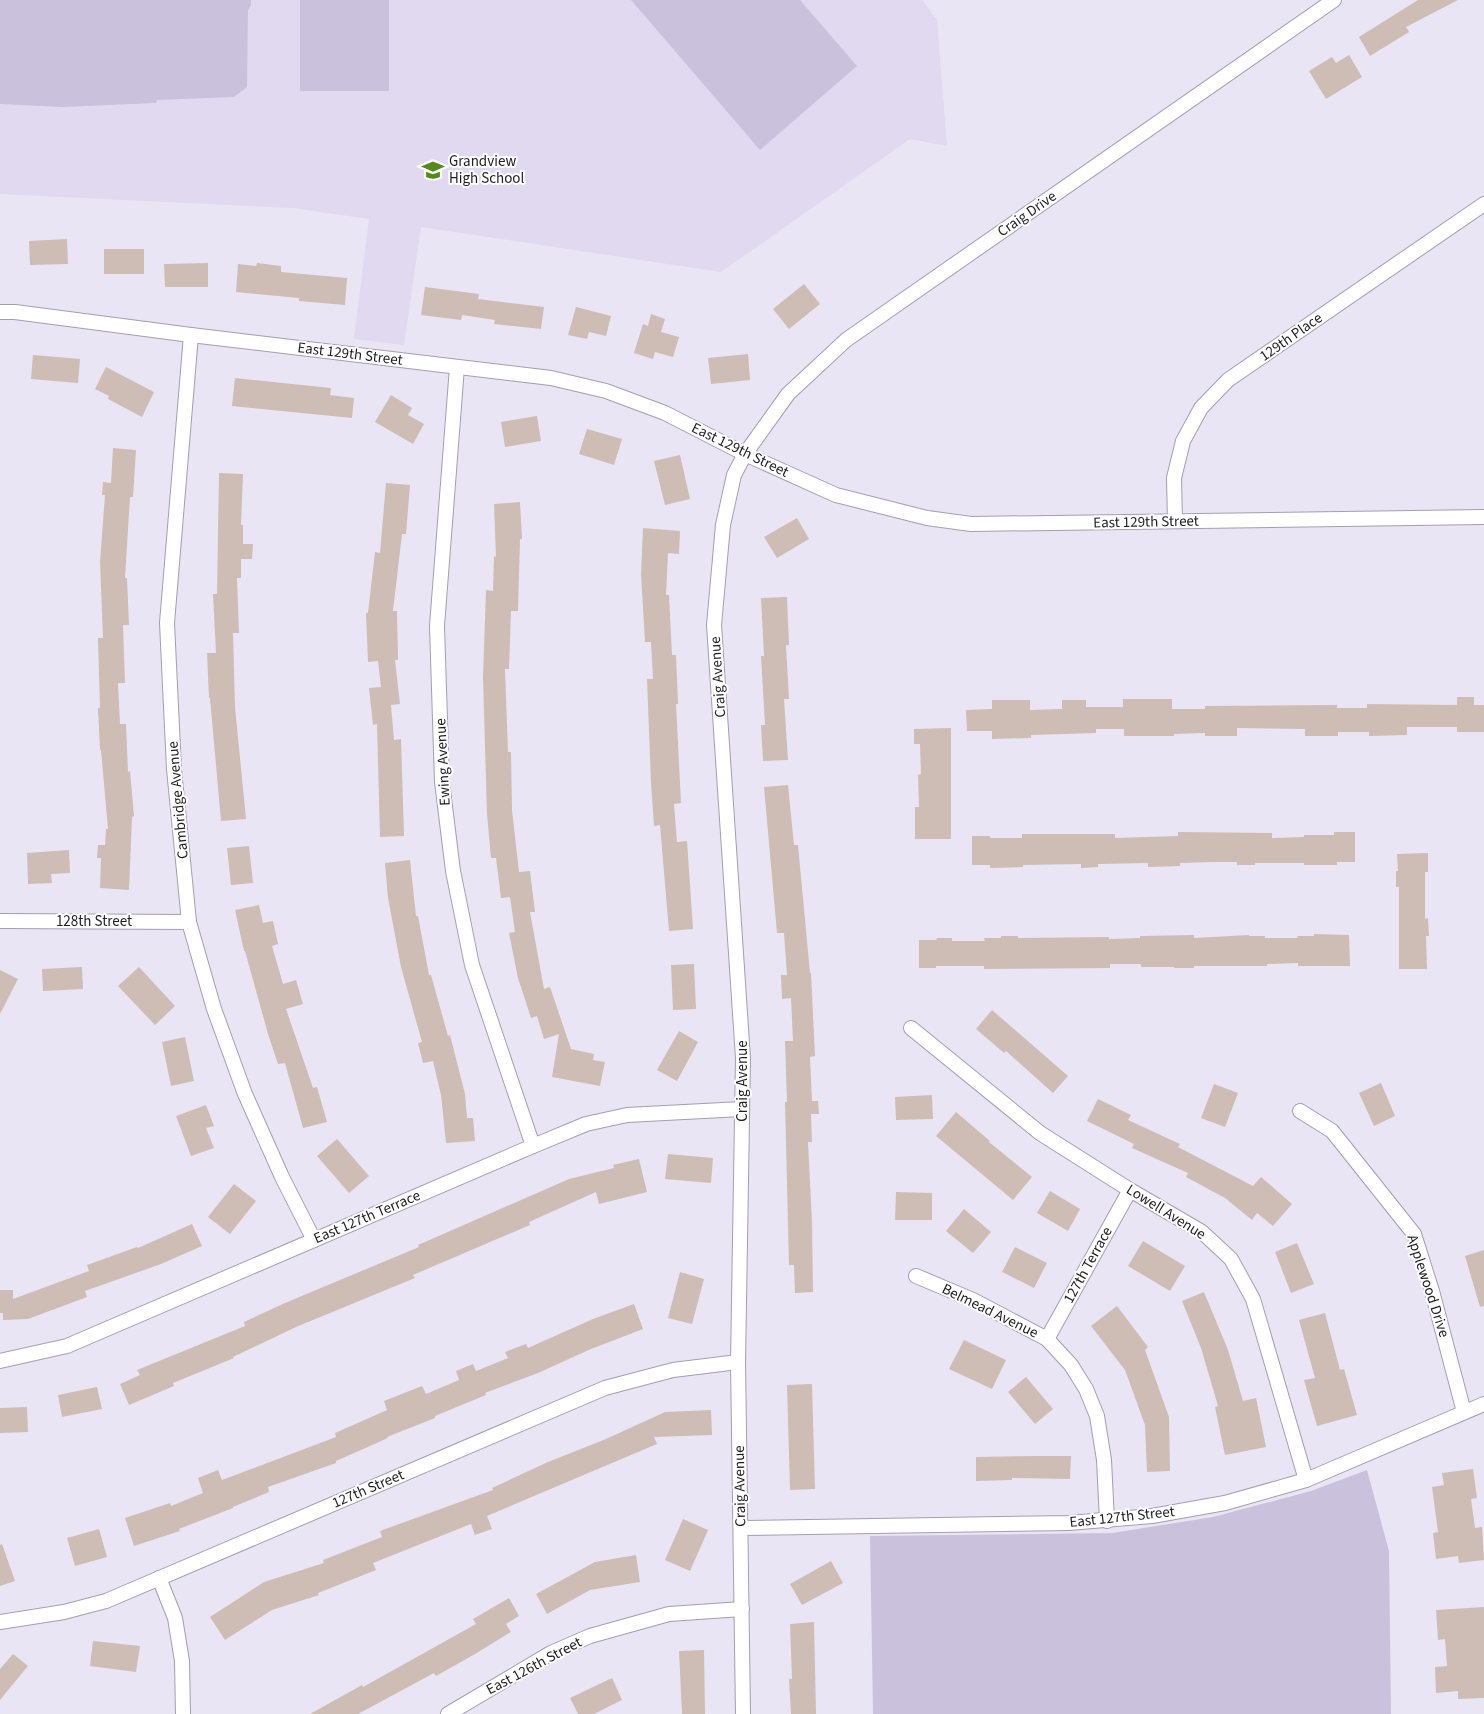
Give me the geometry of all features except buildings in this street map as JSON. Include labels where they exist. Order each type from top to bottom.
[{"type":"street","name":"Craig Drive","points":[[745,454],[788,394],[846,340],[1334,0]]},
{"type":"street","name":"129th Place","points":[[1176,521],[1174,478],[1183,441],[1202,408],[1228,380],[1484,204]]},
{"type":"street","name":"East 129th Street","points":[[0,312],[15,312],[191,336],[551,378],[606,391],[666,413],[745,454],[836,495],[927,518],[971,524],[1484,517]]},
{"type":"street","name":"Cambridge Avenue","points":[[191,336],[167,622],[174,769],[188,922],[214,1009],[244,1094],[282,1177],[314,1240]]},
{"type":"street","name":"Ewing Avenue","points":[[457,367],[437,626],[442,782],[453,871],[472,965],[533,1146]]},
{"type":"street","name":"Craig Avenue","points":[[743,1714],[738,1362],[743,1058],[714,625],[723,524],[734,475],[745,454]]},
{"type":"street","name":"128th Street","points":[[0,921],[188,922]]},
{"type":"street","name":"Lowell Avenue","points":[[911,1028],[1040,1133],[1130,1190],[1202,1232],[1231,1259],[1253,1299],[1306,1480]]},
{"type":"street","name":"East 127th Terrace","points":[[0,1362],[67,1346],[586,1124],[627,1114],[742,1109]]},
{"type":"street","name":"Applewood Drive","points":[[1300,1111],[1332,1132],[1414,1234],[1432,1291],[1464,1412]]},
{"type":"street","name":"127th Terrace","points":[[1047,1339],[1130,1190]]},
{"type":"street","name":"Belmead Avenue","points":[[916,1276],[973,1300],[1047,1339],[1071,1365],[1086,1389],[1097,1416],[1104,1460],[1107,1521]]},
{"type":"street","name":"127th Street","points":[[0,1622],[64,1612],[106,1601],[605,1388],[673,1370],[738,1362]]},
{"type":"street","name":"East 127th Street","points":[[741,1528],[1107,1521],[1152,1516],[1225,1503],[1306,1480],[1484,1404]]},
{"type":"street","points":[[160,1578],[174,1618],[182,1661],[183,1714]]},
{"type":"street","name":"East 126th Street","points":[[448,1714],[551,1653],[590,1636],[669,1614],[742,1609]]},
{"type":"shaded area","name":"Grandview High School","points":[[0,0],[922,0],[937,20],[947,146],[910,139],[721,272],[421,227],[404,345],[354,339],[369,219],[293,208],[0,194]]},
{"type":"shaded area","points":[[0,0],[251,0],[251,6],[248,10],[247,87],[234,97],[157,100],[156,103],[62,107],[0,104]]},
{"type":"shaded area","points":[[300,0],[389,0],[389,91],[300,91]]},
{"type":"shaded area","points":[[631,0],[800,0],[857,66],[760,150]]},
{"type":"shaded area","points":[[1367,1470],[1389,1551],[1391,1714],[873,1714],[870,1536],[1112,1533],[1213,1517],[1311,1491]]},
{"type":"place","name":"Grandview High School","points":[[433,170]]}]
